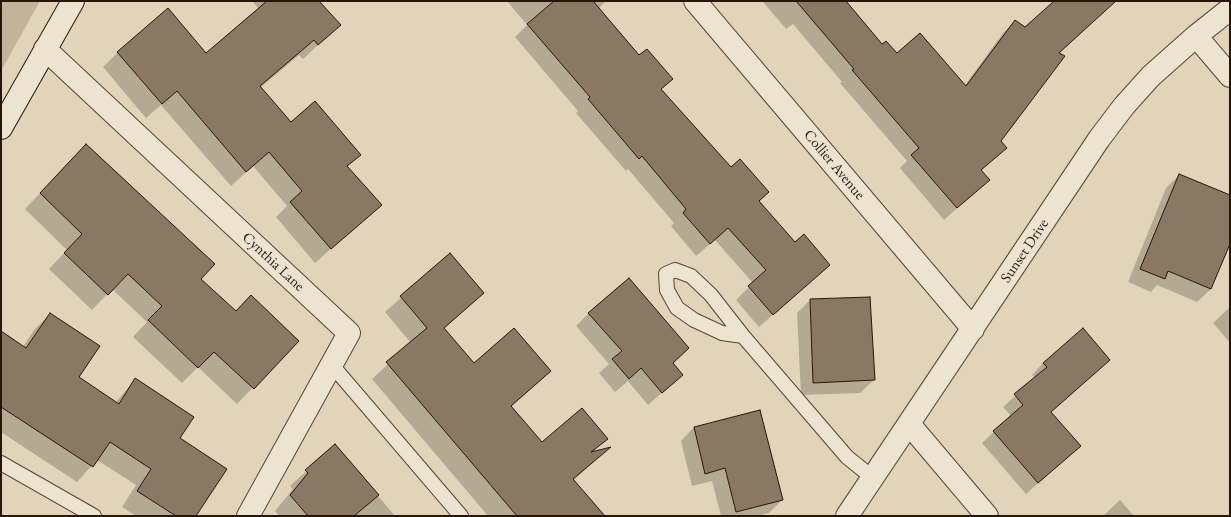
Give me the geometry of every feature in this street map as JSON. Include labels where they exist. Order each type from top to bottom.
[{"type":"street","points":[[1,128],[73,1]]},
{"type":"street","name":"Collier Avenue","points":[[695,1],[973,329]]},
{"type":"street","name":"Sunset Drive","points":[[847,516],[910,425],[1099,139],[1124,106],[1151,76],[1196,36],[1230,9]]},
{"type":"street","points":[[1196,36],[1230,76]]},
{"type":"street","name":"Cynthia Lane","points":[[45,49],[349,333],[248,516]]},
{"type":"street","points":[[910,425],[987,516]]},
{"type":"lane","points":[[743,336],[722,333],[694,320],[677,308],[667,290],[666,274],[676,270],[691,276],[711,295],[743,336],[847,457],[873,478]]},
{"type":"lane","points":[[331,364],[461,516]]},
{"type":"lane","points":[[1,463],[94,516]]},
{"type":"shaded area","points":[[1,1],[40,1],[1,71]]},
{"type":"building","points":[[267,1],[319,1],[341,25],[318,45],[314,40],[260,86],[291,122],[315,101],[361,155],[347,166],[382,205],[331,249],[290,202],[302,191],[269,152],[246,172],[177,91],[162,104],[117,52],[168,8],[206,53]]},
{"type":"building","points":[[554,1],[593,1],[639,55],[647,49],[673,79],[661,89],[731,167],[740,159],[769,192],[759,201],[795,242],[804,234],[830,265],[773,315],[748,286],[766,270],[728,228],[710,244],[683,213],[686,209],[642,156],[639,159],[588,99],[590,97],[527,24]]},
{"type":"building","points":[[796,1],[846,1],[882,44],[886,41],[897,53],[920,33],[966,86],[1015,20],[1025,27],[1054,1],[1116,1],[1059,53],[1065,56],[1001,141],[1007,148],[981,170],[990,180],[957,208],[911,155],[919,148],[852,70],[854,69]]},
{"type":"building","points":[[86,144],[215,264],[201,279],[236,311],[251,295],[299,341],[254,389],[214,352],[198,368],[148,320],[162,306],[128,274],[108,295],[64,253],[82,234],[40,193]]},
{"type":"building","points":[[1179,174],[1230,195],[1230,244],[1211,289],[1168,271],[1165,279],[1140,269]]},
{"type":"building","points":[[450,253],[484,293],[444,328],[474,363],[514,328],[551,371],[511,406],[542,442],[582,408],[608,439],[591,452],[611,447],[573,479],[605,516],[517,516],[386,362],[427,328],[400,296]]},
{"type":"building","points":[[629,278],[689,348],[673,363],[683,375],[662,393],[641,368],[629,379],[612,359],[622,351],[588,313]]},
{"type":"building","points":[[870,297],[875,380],[813,383],[810,299]]},
{"type":"building","points":[[50,313],[100,346],[79,377],[119,404],[135,378],[194,417],[180,438],[227,469],[196,516],[176,516],[137,491],[151,469],[110,442],[93,467],[1,407],[1,331],[26,348]]},
{"type":"building","points":[[1083,328],[1110,360],[1051,412],[1081,446],[1038,483],[993,431],[1023,405],[1014,394],[1047,367],[1043,363]]},
{"type":"building","points":[[760,410],[783,500],[736,512],[725,468],[705,474],[694,427]]},
{"type":"building","points":[[335,444],[379,495],[354,516],[308,516],[290,495],[308,473],[305,470]]}]
